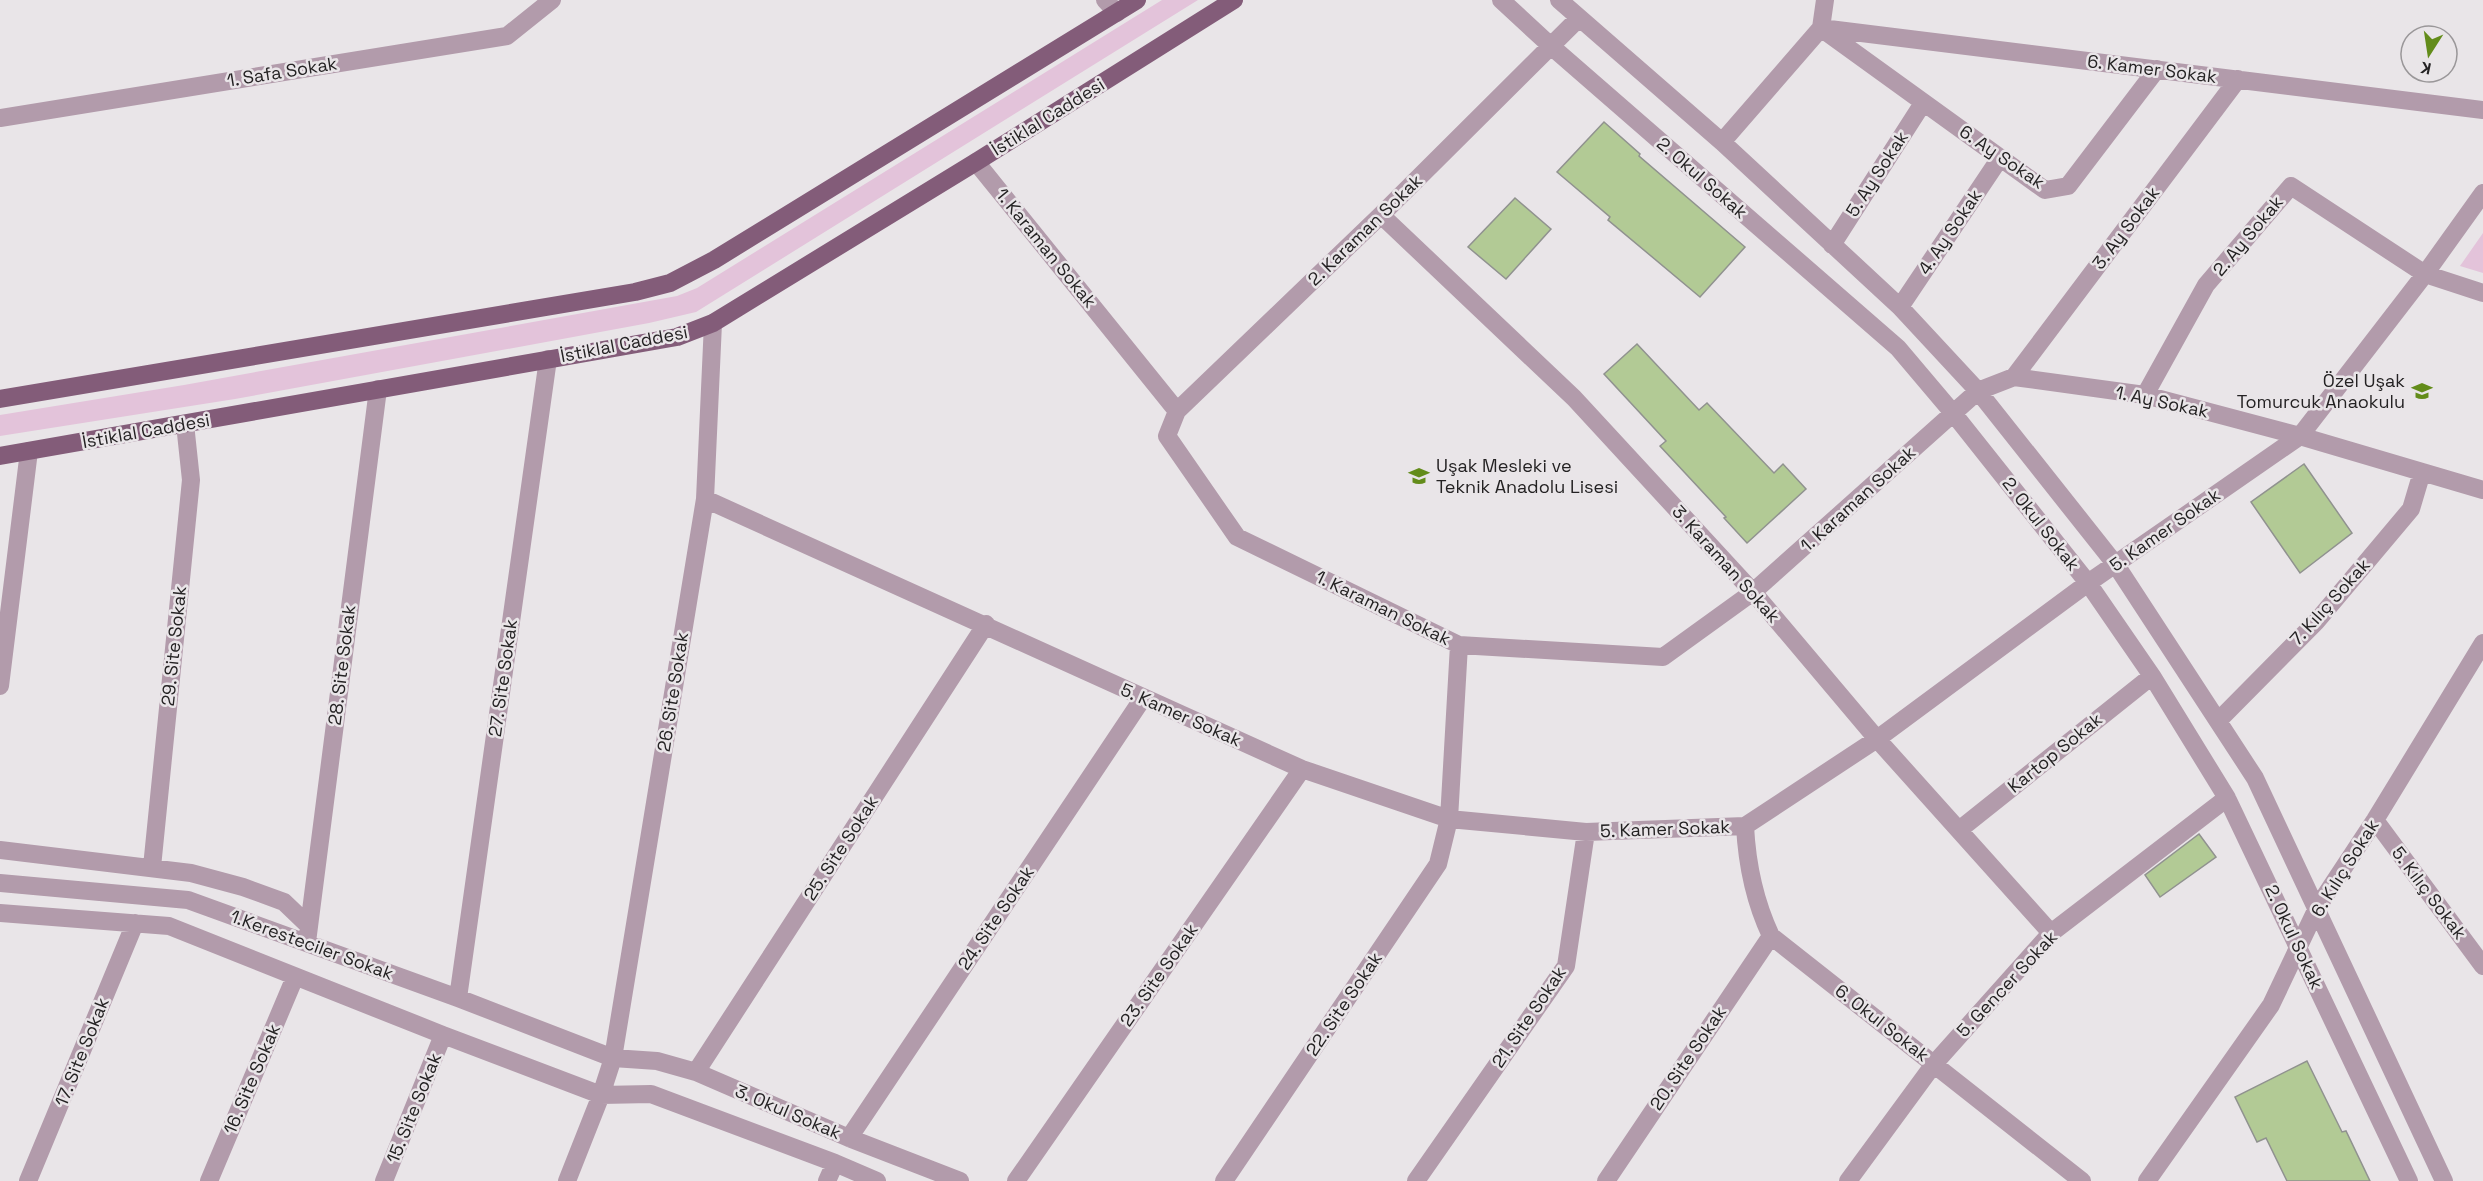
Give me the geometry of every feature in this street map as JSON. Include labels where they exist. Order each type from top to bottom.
[{"type":"main road","points":[[0,399],[635,292],[670,283],[714,260],[1111,6],[1137,0]]},
{"type":"main road","name":"İstiklal Caddesi","points":[[0,456],[677,337],[714,323],[1234,0]]},
{"type":"street","name":"1. Safa Sokak","points":[[0,118],[507,36],[552,0]]},
{"type":"street","name":"2. Okul Sokak","points":[[1501,0],[1551,48],[1899,348],[2088,583],[2152,676],[2227,798],[2409,1181]]},
{"type":"street","name":"2. Okul Sokak","points":[[1559,0],[1722,142],[1900,307],[1978,391],[2116,565],[2255,778],[2444,1181]]},
{"type":"street","points":[[1722,142],[1821,28],[1825,0]]},
{"type":"street","name":"2. Karaman Sokak","points":[[1177,411],[1381,215],[1579,18]]},
{"type":"street","name":"6. Kamer Sokak","points":[[1821,28],[2483,110]]},
{"type":"street","name":"6. Ay Sokak","points":[[1821,28],[2045,190],[2068,186],[2157,69]]},
{"type":"street","name":"3. Ay Sokak","points":[[2014,377],[2238,80]]},
{"type":"street","name":"5. Ay Sokak","points":[[1832,245],[1923,103]]},
{"type":"street","name":"4. Ay Sokak","points":[[1900,307],[2000,158]]},
{"type":"street","name":"1. Karaman Sokak","points":[[976,162],[1177,411],[1167,436],[1237,537],[1459,645],[1663,657],[1753,592],[1978,391]]},
{"type":"street","name":"2. Ay Sokak","points":[[2145,396],[2206,285],[2291,186],[2425,274]]},
{"type":"street","name":"5. Kamer Sokak","points":[[705,498],[1302,769],[1449,819],[1586,832],[1744,826],[1877,739],[2088,583],[2300,436],[2425,274],[2483,193]]},
{"type":"street","name":"3. Karaman Sokak","points":[[1381,215],[1574,398],[1753,592],[1877,739],[2051,933]]},
{"type":"street","points":[[2425,274],[2483,293]]},
{"type":"street","name":"26. Site Sokak","points":[[567,1181],[613,1058],[705,498],[714,323]]},
{"type":"street","name":"27. Site Sokak","points":[[458,998],[548,359]]},
{"type":"street","name":"1. Ay Sokak","points":[[1978,391],[2014,377],[2145,396],[2300,436],[2483,490]]},
{"type":"street","name":"28. Site Sokak","points":[[308,934],[378,389]]},
{"type":"street","name":"29. Site Sokak","points":[[152,867],[191,480],[185,424]]},
{"type":"street","points":[[0,686],[29,451]]},
{"type":"street","name":"7. Kılıç Sokak","points":[[2219,720],[2316,622],[2411,510],[2422,472]]},
{"type":"street","name":"25. Site Sokak","points":[[696,1072],[986,624]]},
{"type":"street","name":"6. Kılıç Sokak","points":[[2148,1181],[2271,1005],[2318,909],[2483,643]]},
{"type":"street","name":"22. Site Sokak","points":[[1224,1181],[1438,864],[1449,819],[1459,645]]},
{"type":"street","name":"Kartop Sokak","points":[[1959,830],[2152,676]]},
{"type":"street","name":"24. Site Sokak","points":[[849,1138],[1143,698]]},
{"type":"street","name":"23. Site Sokak","points":[[1016,1181],[1302,769]]},
{"type":"street","name":"5. Gencer Sokak","points":[[1848,1181],[1934,1064],[2051,933],[2227,798]]},
{"type":"street","name":"5. Kılıç Sokak","points":[[2375,820],[2483,966]]},
{"type":"street","name":"6. Okul Sokak","points":[[1744,826],[1747,865],[1762,917],[1771,936],[2082,1181]]},
{"type":"street","name":"21. Site Sokak","points":[[1416,1181],[1566,966],[1586,832]]},
{"type":"street","points":[[0,850],[152,867],[191,873],[243,887],[284,902],[308,934]]},
{"type":"street","name":"1.Keresteciler Sokak","points":[[0,883],[188,900],[308,934],[458,998],[613,1058]]},
{"type":"street","name":"1.Keresteciler Sokak","points":[[0,913],[169,926],[601,1095]]},
{"type":"street","name":"17. Site Sokak","points":[[28,1181],[135,923]]},
{"type":"street","name":"20. Site Sokak","points":[[1606,1181],[1771,936]]},
{"type":"street","name":"16. Site Sokak","points":[[209,1181],[295,977]]},
{"type":"street","name":"15. Site Sokak","points":[[384,1181],[443,1035]]},
{"type":"street","name":"3. Okul Sokak","points":[[613,1058],[657,1061],[696,1072],[849,1138],[960,1181]]},
{"type":"street","name":"3. Okul Sokak","points":[[601,1095],[651,1094],[877,1181]]},
{"type":"street","points":[[827,1181],[835,1163]]},
{"type":"shaded area","points":[[1162,0],[1198,0],[696,312],[649,323],[235,399],[0,436],[0,415],[184,385],[677,296],[697,288]]},
{"type":"shaded area","points":[[2483,233],[2483,273],[2460,266]]},
{"type":"building","points":[[1604,122],[1640,154],[1639,156],[1745,247],[1700,297],[1608,220],[1610,217],[1557,172]]},
{"type":"building","points":[[1515,198],[1551,229],[1506,279],[1468,247]]},
{"type":"building","points":[[1637,344],[1699,410],[1707,403],[1774,473],[1783,464],[1806,489],[1747,543],[1660,446],[1666,441],[1604,374]]},
{"type":"building","points":[[2304,464],[2352,533],[2300,573],[2251,502]]},
{"type":"building","points":[[2199,834],[2216,857],[2160,897],[2145,875]]},
{"type":"building","points":[[2307,1061],[2342,1132],[2346,1131],[2370,1181],[2287,1181],[2266,1138],[2257,1142],[2235,1097]]},
{"type":"place","name":"Özel Uşak Tomurcuk Anaokulu","points":[[2422,391]]},
{"type":"place","name":"Uşak Mesleki ve Teknik Anadolu Lisesi","points":[[1419,476]]}]
